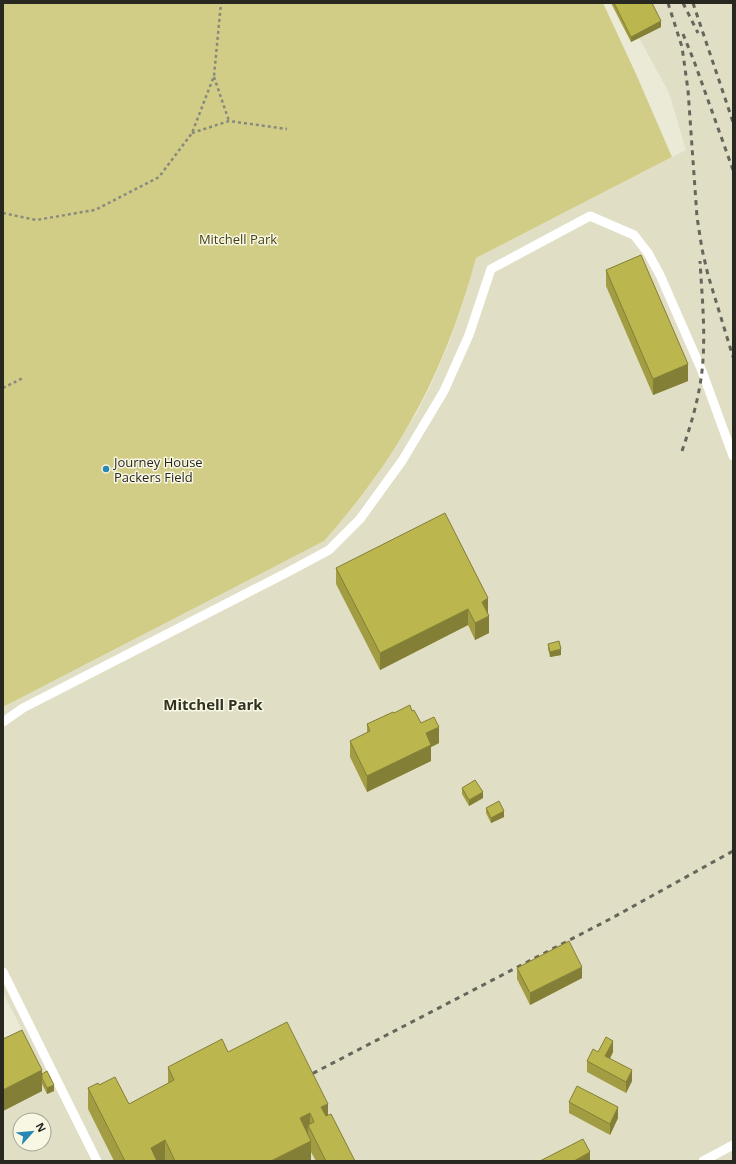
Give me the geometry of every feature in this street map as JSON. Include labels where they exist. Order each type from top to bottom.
[{"type":"lane","points":[[3,722],[23,708],[329,550],[360,520],[402,461],[444,390],[469,335],[491,269],[590,216],[634,235],[648,253],[660,275],[702,371],[733,456]]},
{"type":"lane","points":[[3,972],[97,1161]]},
{"type":"lane","points":[[704,1161],[733,1145]]},
{"type":"path","points":[[3,213],[36,220],[95,210],[159,177],[192,133],[214,76],[221,3]]},
{"type":"path","points":[[214,76],[229,121]]},
{"type":"path","points":[[192,133],[229,121],[286,129]]},
{"type":"path","points":[[3,388],[24,378]]},
{"type":"shaded area","points":[[620,3],[733,3],[733,1161],[3,1161],[3,1056],[29,1043],[3,993],[3,707],[324,541],[355,505],[375,478],[416,414],[429,389],[450,341],[476,258],[686,150],[669,93]]},
{"type":"green space","name":"Mitchell Park","points":[[3,3],[603,3],[672,157],[476,258],[464,299],[450,337],[435,374],[418,409],[376,476],[324,541],[3,707]]},
{"type":"building","points":[[614,3],[652,3],[661,21],[631,37]]},
{"type":"building","points":[[641,255],[688,364],[653,379],[606,270]]},
{"type":"building","points":[[445,513],[488,598],[482,602],[489,616],[475,623],[468,609],[380,653],[336,568]]},
{"type":"building","points":[[559,641],[561,649],[550,652],[548,644]]},
{"type":"building","points":[[410,705],[412,711],[414,710],[421,723],[434,717],[439,727],[426,733],[431,745],[367,776],[350,741],[370,731],[367,724]]},
{"type":"building","points":[[475,780],[483,792],[469,800],[462,788]]},
{"type":"building","points":[[499,801],[504,811],[491,818],[486,808]]},
{"type":"building","points":[[569,941],[582,967],[530,993],[517,968]]},
{"type":"building","points":[[287,1022],[328,1104],[321,1107],[326,1116],[331,1114],[355,1161],[326,1161],[308,1125],[314,1122],[310,1113],[300,1118],[311,1141],[271,1161],[175,1161],[165,1140],[151,1148],[157,1161],[125,1161],[88,1088],[98,1083],[99,1085],[115,1077],[129,1104],[174,1080],[168,1067],[222,1039],[228,1052]]},
{"type":"building","points":[[22,1030],[42,1070],[3,1090],[3,1039]]},
{"type":"building","points":[[606,1037],[613,1041],[605,1056],[632,1070],[626,1082],[587,1061],[593,1049],[598,1052]]},
{"type":"building","points":[[47,1071],[54,1085],[47,1088],[42,1078],[42,1074]]},
{"type":"building","points":[[577,1086],[618,1107],[610,1124],[569,1102]]},
{"type":"building","points":[[583,1139],[590,1152],[574,1161],[540,1161]]},
{"type":"railway","points":[[668,3],[682,47],[688,90],[697,217],[702,249],[708,275],[733,357]]},
{"type":"railway","points":[[683,3],[698,33]]},
{"type":"railway","points":[[693,3],[733,122]]},
{"type":"railway","points":[[683,34],[733,170]]},
{"type":"railway","points":[[682,451],[694,411],[702,371],[704,329],[700,261]]},
{"type":"railway","points":[[304,1078],[612,918],[733,851]]},
{"type":"place","name":"Journey House Packers Field","points":[[106,469]]},
{"type":"district","name":"Mitchell Park","points":[[213,705]]}]
